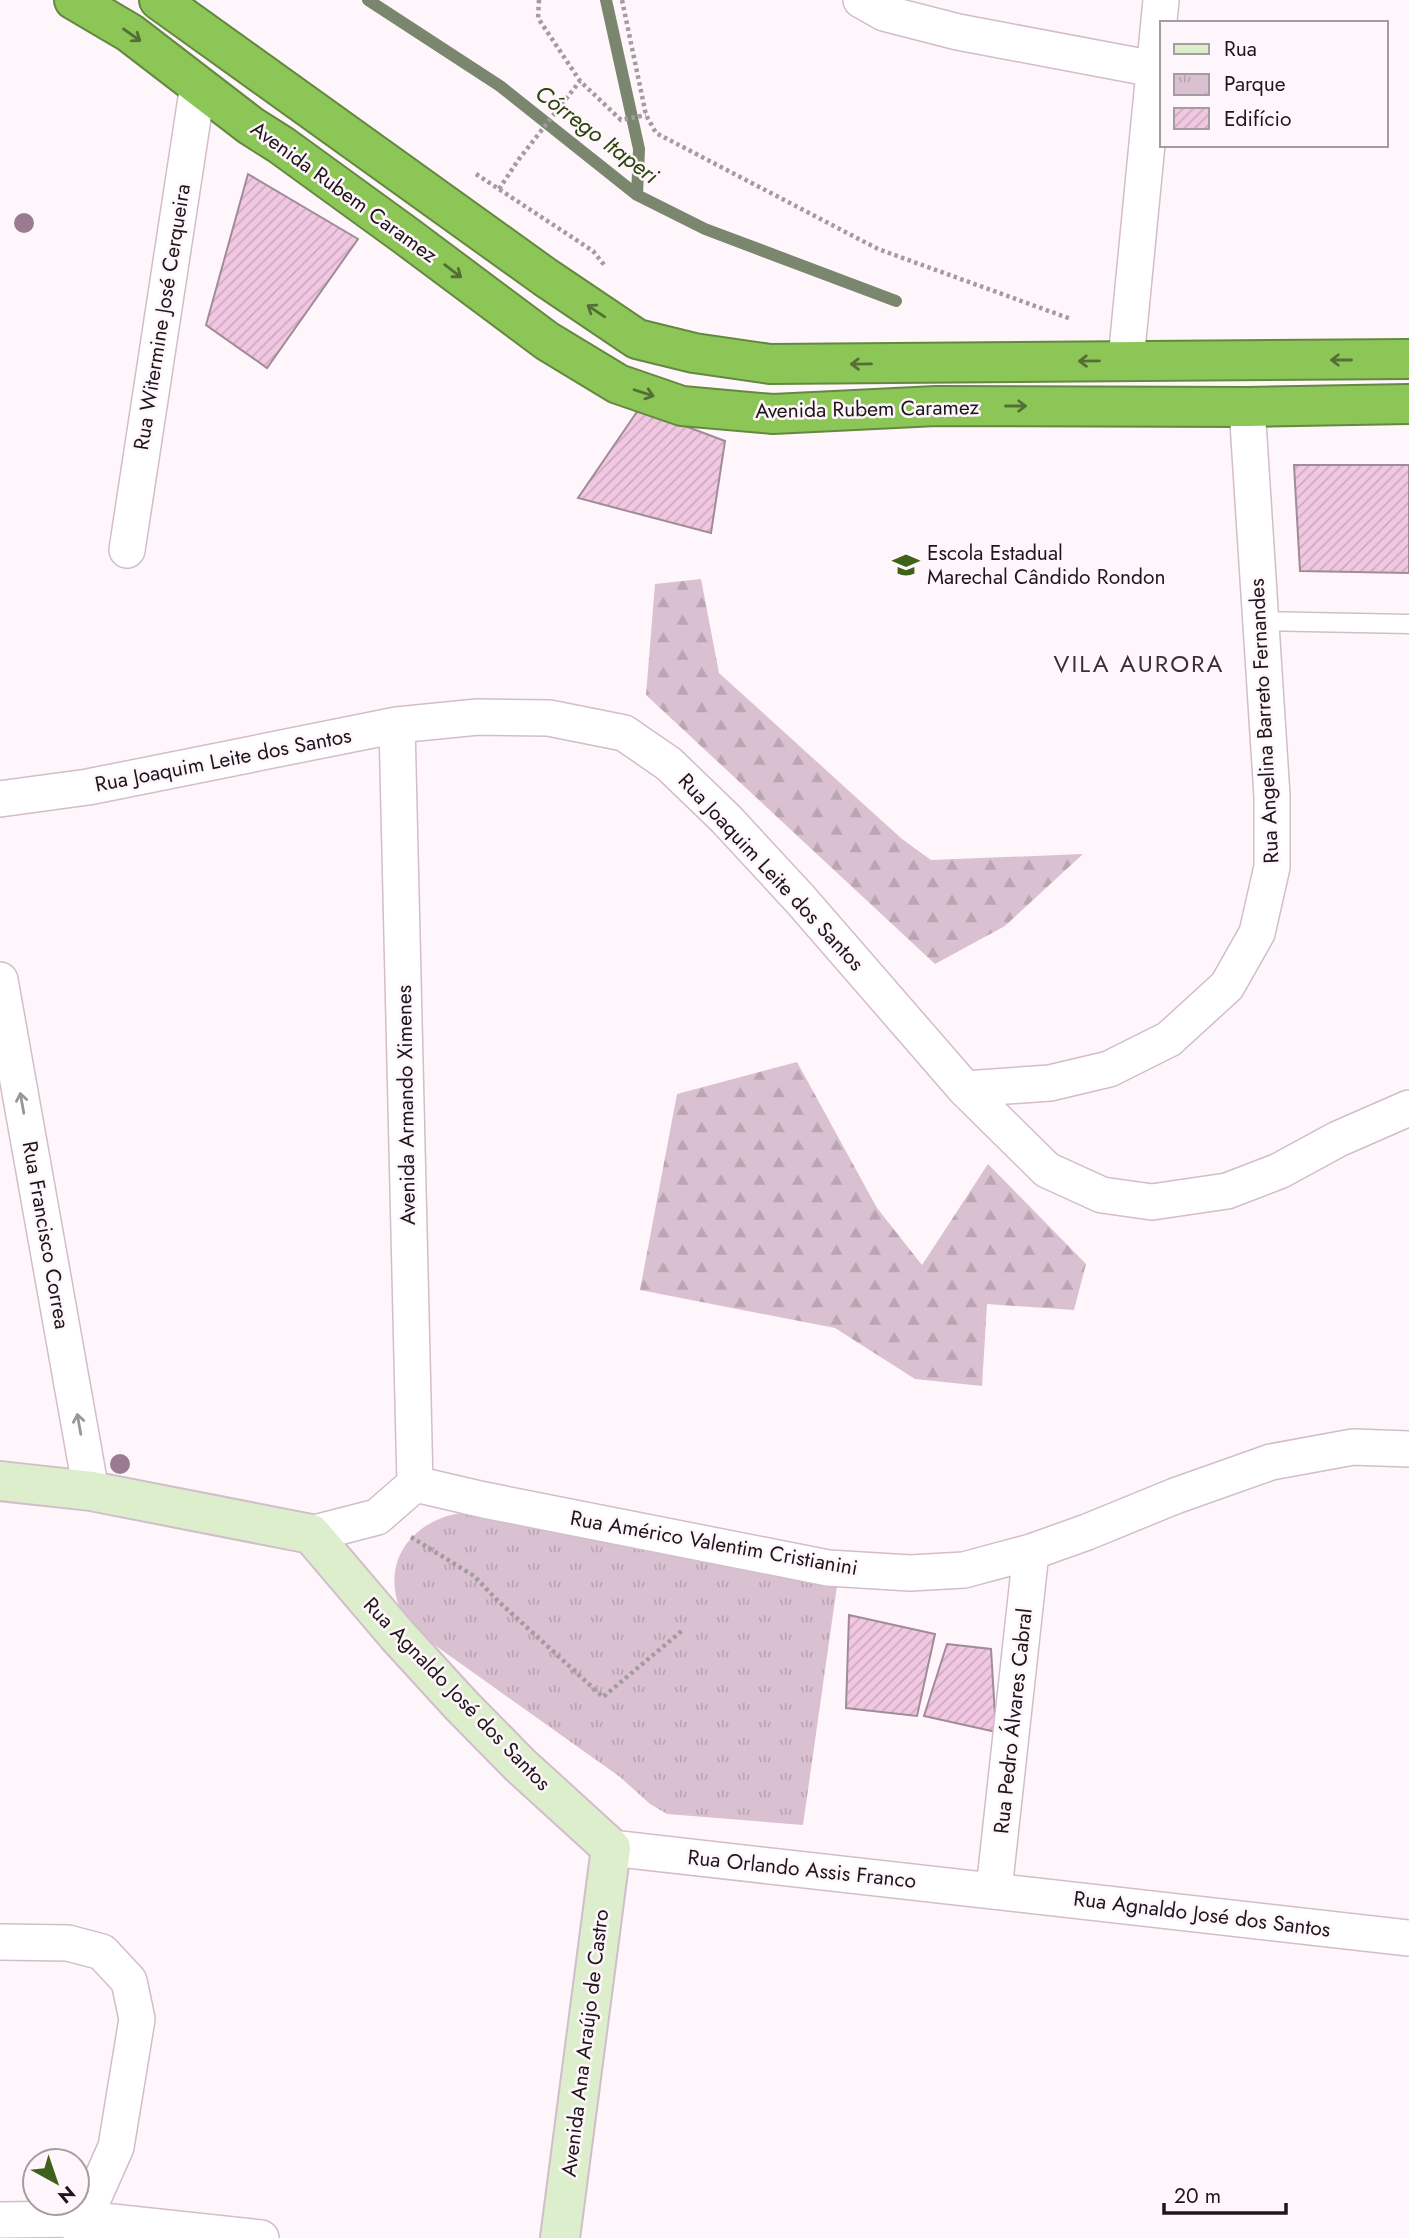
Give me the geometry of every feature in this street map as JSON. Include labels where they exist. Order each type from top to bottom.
[{"type":"highway","name":"Avenida Rubem Caramez","points":[[74,0],[130,33],[251,126],[405,235],[547,341],[618,384],[682,406],[774,414],[936,406],[1247,407],[1409,404]]},
{"type":"highway","points":[[159,0],[545,277],[638,339],[694,354],[770,364],[1409,359]]},
{"type":"street","points":[[861,0],[884,13],[958,32],[1154,69]]},
{"type":"street","points":[[1126,360],[1161,0]]},
{"type":"street","name":"Rua Witermine José Cerqueira","points":[[127,550],[198,85]]},
{"type":"street","name":"Rua Angelina Barreto Fernandes","points":[[965,1089],[1050,1083],[1109,1069],[1169,1039],[1227,986],[1257,933],[1272,867],[1272,796],[1247,407]]},
{"type":"street","name":"Rua Joaquim Leite dos Santos","points":[[0,799],[88,787],[397,725],[478,717],[549,718],[624,733],[669,764],[726,819],[800,899],[965,1089],[1046,1170],[1102,1195],[1152,1202],[1227,1191],[1279,1171],[1338,1139],[1409,1108]]},
{"type":"street","name":"Avenida Armando Ximenes","points":[[397,725],[415,1484]]},
{"type":"street","name":"Rua Francisco Correa","points":[[0,980],[91,1491]]},
{"type":"street","name":"Rua Américo Valentim Cristianini","points":[[415,1484],[828,1568],[910,1573],[964,1570],[1031,1552],[1271,1462],[1353,1447],[1409,1449]]},
{"type":"street","points":[[0,1481],[91,1491],[311,1534],[377,1517],[415,1484]]},
{"type":"street","name":"Rua Agnaldo José dos Santos","points":[[311,1534],[461,1705],[520,1765],[611,1848]]},
{"type":"street","name":"Rua Pedro Álvares Cabral","points":[[994,1890],[1031,1552]]},
{"type":"street","name":"Rua Orlando Assis Franco","points":[[611,1848],[994,1890]]},
{"type":"street","name":"Avenida Ana Araújo de Castro","points":[[560,2238],[611,1848]]},
{"type":"street","name":"Rua Agnaldo José dos Santos","points":[[994,1890],[1409,1938]]},
{"type":"street","points":[[0,1942],[68,1943],[102,1952],[130,1980],[137,2019],[116,2147],[83,2229]]},
{"type":"street","points":[[0,2220],[83,2229],[261,2238]]},
{"type":"lane","points":[[1261,621],[1409,624]]},
{"type":"path","points":[[539,0],[538,18],[579,81],[621,120],[646,115]]},
{"type":"path","points":[[622,0],[646,115],[656,133],[878,249],[1072,320],[1066,327]]},
{"type":"path","points":[[499,189],[579,81]]},
{"type":"path","points":[[468,168],[593,251],[610,273]]},
{"type":"path","points":[[377,1517],[474,1576],[603,1697],[684,1629]]},
{"type":"green space","points":[[701,579],[719,673],[902,839],[931,860],[1083,854],[1005,926],[935,964],[646,695],[655,584]]},
{"type":"green space","points":[[797,1062],[877,1208],[922,1265],[988,1164],[1086,1264],[1074,1310],[987,1304],[982,1386],[915,1379],[835,1328],[640,1290],[677,1094]]},
{"type":"green space","points":[[468,1512],[837,1586],[803,1825],[667,1814],[650,1804],[620,1777],[412,1629],[398,1604],[394,1582],[396,1566],[402,1552],[410,1539],[422,1529],[451,1515]]},
{"type":"building","points":[[248,174],[358,239],[267,368],[206,325]]},
{"type":"building","points":[[643,403],[685,426],[725,441],[711,533],[578,498]]},
{"type":"building","points":[[1294,465],[1409,465],[1409,573],[1300,571]]},
{"type":"building","points":[[849,1615],[935,1634],[917,1716],[846,1708]]},
{"type":"building","points":[[947,1644],[991,1649],[996,1732],[924,1716]]},
{"type":"waterway","name":"Córrego Itaperi","points":[[368,0],[500,86],[637,195],[705,229],[896,301]]},
{"type":"waterway","points":[[606,0],[639,149],[637,195]]},
{"type":"place","name":"Escola Estadual Marechal Cândido Rondon","points":[[906,565]]},
{"type":"district","name":"VILA AURORA","points":[[1139,664]]}]
